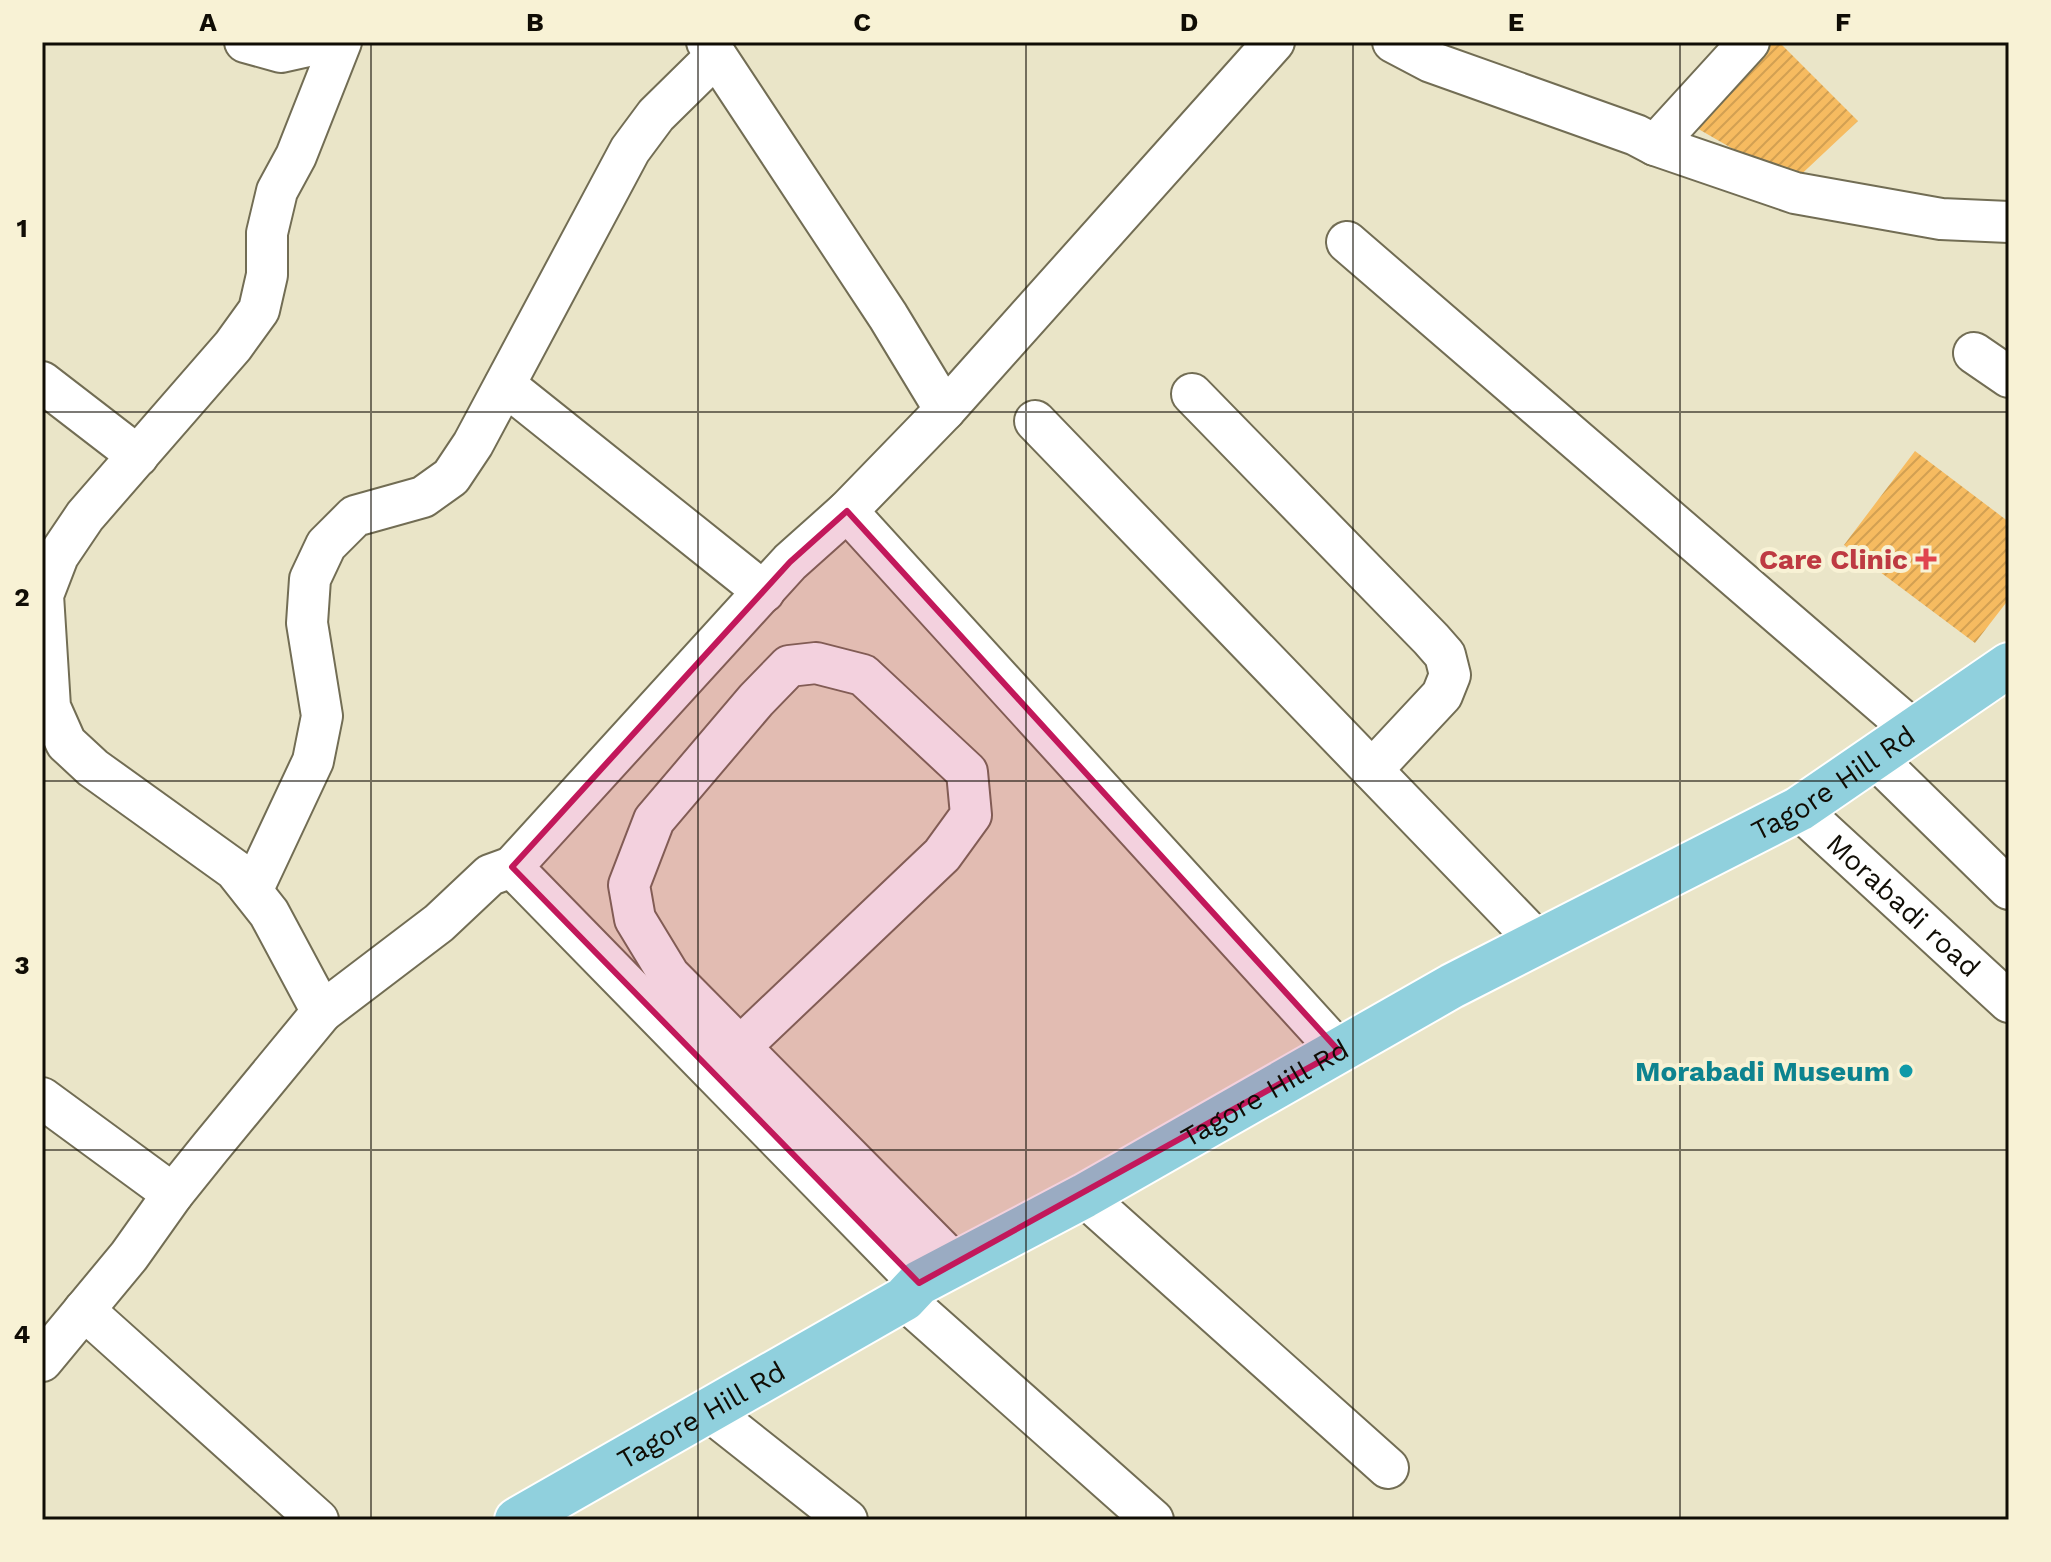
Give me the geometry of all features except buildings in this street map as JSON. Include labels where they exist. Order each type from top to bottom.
[{"type":"main road","name":"Tagore Hill Rd","points":[[517,1520],[926,1282],[1084,1196],[1452,986],[1799,809],[2009,665]]},
{"type":"street","points":[[245,42],[281,52],[326,42]]},
{"type":"street","points":[[322,1012],[269,913],[235,870],[84,760],[66,743],[50,707],[43,595],[58,556],[78,526],[233,346],[259,310],[267,275],[267,233],[277,191],[296,156],[341,42]]},
{"type":"street","points":[[42,1361],[322,1012],[439,923],[490,875],[512,867],[790,562],[847,511],[945,410],[1274,42]]},
{"type":"street","points":[[1393,42],[1440,52],[1655,145],[1795,193],[1941,219],[2009,222]]},
{"type":"street","points":[[1655,145],[1749,42]]},
{"type":"street","points":[[252,891],[313,761],[322,716],[307,623],[310,579],[326,545],[355,516],[423,497],[451,477],[473,444],[630,150],[711,49],[888,316],[945,410]]},
{"type":"street","points":[[1347,242],[1913,730]]},
{"type":"street","points":[[1974,353],[2009,377]]},
{"type":"street","points":[[42,382],[138,456]]},
{"type":"street","points":[[505,385],[764,592]]},
{"type":"street","points":[[1192,394],[1445,655],[1450,675],[1442,695],[1372,770]]},
{"type":"street","points":[[1035,421],[1538,942]]},
{"type":"street","points":[[847,511],[1339,1051]]},
{"type":"street","points":[[740,1047],[942,855],[971,815],[967,772],[863,675],[816,663],[789,666],[756,700],[654,820],[629,885],[635,919],[669,975],[740,1047],[926,1282]]},
{"type":"street","points":[[1874,757],[2009,889]]},
{"type":"street","name":"Morabadi road","points":[[1799,809],[2009,1002]]},
{"type":"street","points":[[512,867],[926,1282],[1153,1520]]},
{"type":"street","points":[[42,1098],[173,1194]]},
{"type":"street","points":[[1084,1196],[1388,1468]]},
{"type":"street","points":[[84,1310],[318,1520]]},
{"type":"street","points":[[708,1410],[847,1520]]},
{"type":"highlighted area","points":[[847,511],[1339,1051],[919,1283],[512,867],[790,562]]},
{"type":"place","name":"Care Clinic","points":[[1926,559]]},
{"type":"place","name":"Morabadi Museum","points":[[1906,1071]]}]
